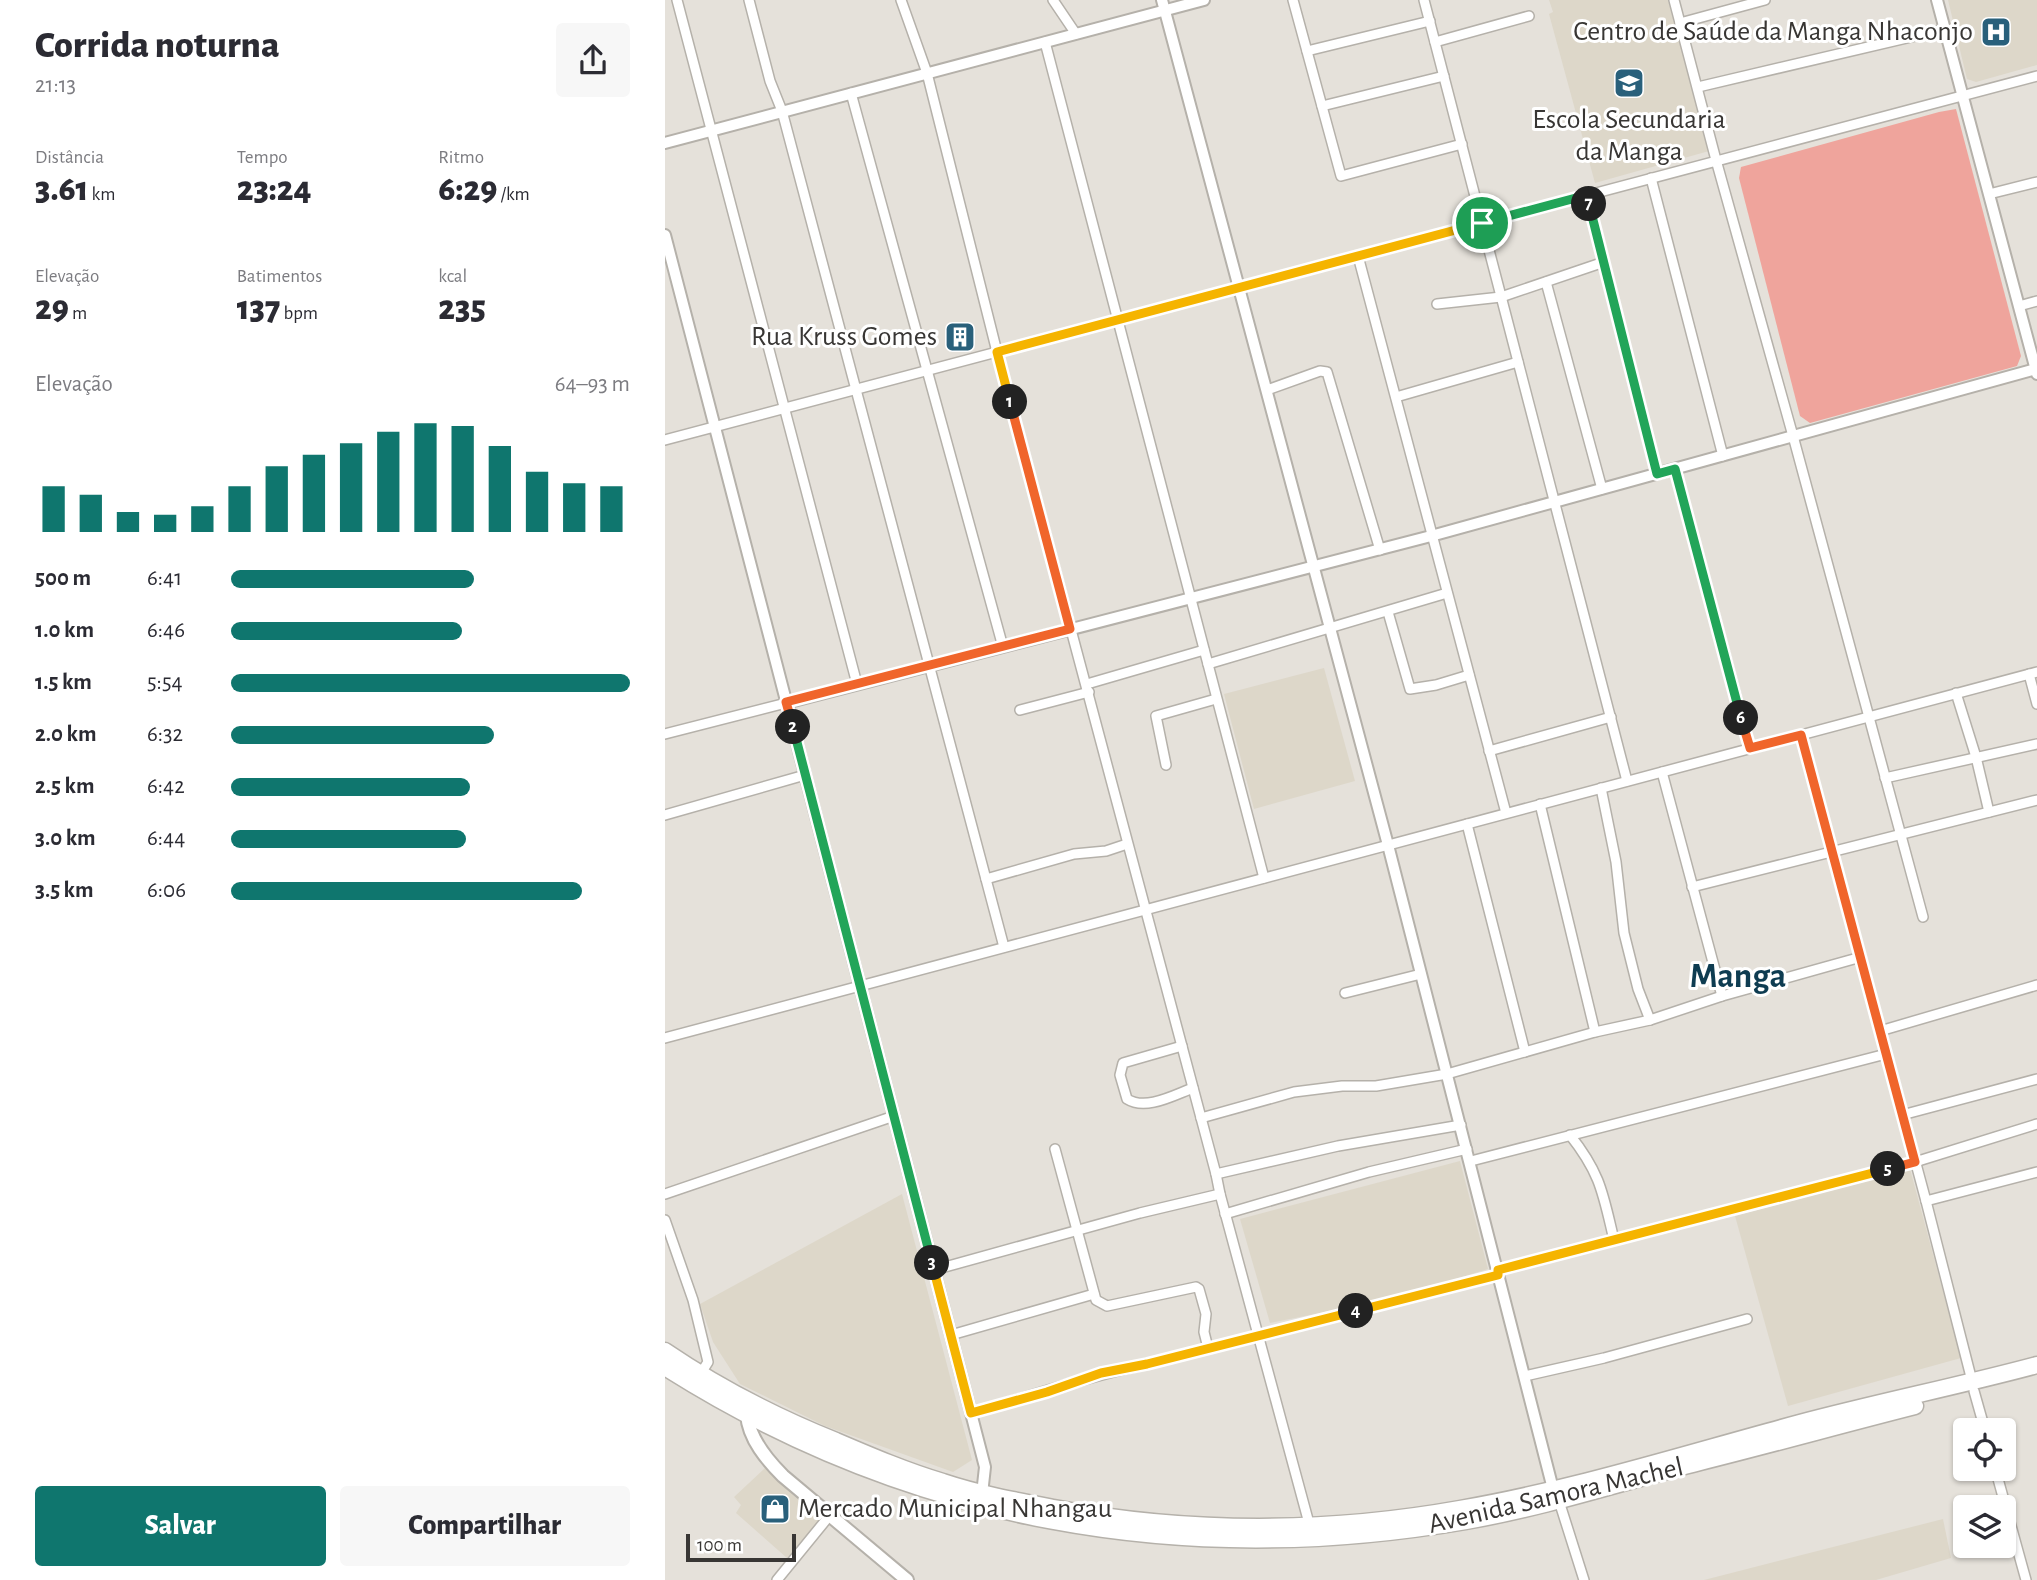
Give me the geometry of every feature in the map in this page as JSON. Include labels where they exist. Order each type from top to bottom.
[{"type":"highway","points":[[665,1351],[752,1403],[891,1465],[982,1494],[1091,1515],[1171,1525],[1310,1527],[1556,1495],[1802,1429],[1973,1386],[2037,1374]]},
{"type":"highway","points":[[1973,1386],[2037,1365]]},
{"type":"highway","name":"Avenida Samora Machel","points":[[665,1367],[747,1415],[850,1462],[943,1496],[1043,1520],[1103,1529],[1210,1538],[1338,1537],[1466,1521],[1556,1495],[1724,1457],[1740,1446]]},
{"type":"main road","points":[[747,1415],[748,1427],[767,1460],[907,1580]]},
{"type":"street","points":[[677,0],[857,684]]},
{"type":"street","points":[[749,0],[770,81],[782,111],[1004,947]]},
{"type":"street","points":[[901,0],[927,73],[997,352],[1310,1527]]},
{"type":"street","points":[[1053,0],[1076,34]]},
{"type":"street","points":[[665,143],[1076,34],[1163,5],[1204,0]]},
{"type":"street","points":[[1293,0],[1341,176],[1462,144]]},
{"type":"street","points":[[1424,0],[1627,781]]},
{"type":"street","points":[[1674,0],[1923,917]]},
{"type":"street","points":[[1680,23],[1765,0]]},
{"type":"street","points":[[665,734],[1380,550],[2037,371],[1937,0]]},
{"type":"street","points":[[1163,5],[1388,845],[1556,1495],[1584,1580]]},
{"type":"street","points":[[1435,43],[1529,16]]},
{"type":"street","points":[[1307,51],[1430,21]]},
{"type":"street","points":[[1697,87],[1945,29]]},
{"type":"street","points":[[1045,42],[1264,878]]},
{"type":"street","points":[[1322,106],[1444,76]]},
{"type":"street","points":[[665,440],[2037,76]]},
{"type":"street","points":[[851,93],[1003,647]]},
{"type":"street","points":[[1651,178],[1723,456]]},
{"type":"street","points":[[1989,194],[2037,182]]},
{"type":"street","points":[[1587,195],[1657,474]]},
{"type":"street","points":[[665,235],[985,1467],[982,1494]]},
{"type":"street","points":[[1358,256],[1506,813]]},
{"type":"street","points":[[1437,304],[1501,297],[1604,262]]},
{"type":"street","points":[[1546,282],[1602,489]]},
{"type":"street","points":[[2019,306],[2037,301]]},
{"type":"street","points":[[1396,397],[1518,362]]},
{"type":"street","points":[[1267,390],[1320,371],[1327,372],[1380,550]]},
{"type":"street","points":[[1675,469],[1750,748]]},
{"type":"street","points":[[1208,664],[1447,593]]},
{"type":"street","points":[[1388,612],[1410,689],[1425,688],[1469,675]]},
{"type":"street","points":[[1020,709],[1204,650]]},
{"type":"street","points":[[665,1038],[2033,673],[2037,704]]},
{"type":"street","points":[[1956,693],[1976,757],[1989,812]]},
{"type":"street","points":[[1166,765],[1156,716],[1216,699]]},
{"type":"street","points":[[1489,751],[1611,717]]},
{"type":"street","points":[[1801,735],[1982,1418]]},
{"type":"street","points":[[1885,778],[2037,744]]},
{"type":"street","points":[[1662,772],[1722,996]]},
{"type":"street","points":[[665,815],[805,775]]},
{"type":"street","points":[[1601,788],[1616,862],[1625,933],[1650,1020]]},
{"type":"street","points":[[1692,887],[2037,800]]},
{"type":"street","points":[[1540,804],[1595,1032]]},
{"type":"street","points":[[1467,824],[1525,1052]]},
{"type":"street","points":[[986,879],[1074,854],[1106,851],[1127,844]]},
{"type":"street","points":[[1201,1118],[1294,1092],[1342,1086],[1376,1086],[1447,1074],[1595,1032],[1650,1020],[1722,996],[1861,957]]},
{"type":"street","points":[[1345,993],[1421,974]]},
{"type":"street","points":[[1880,1031],[2035,986],[2037,999]]},
{"type":"street","points":[[1182,1046],[1123,1063],[1120,1075],[1127,1099],[1134,1102],[1156,1101],[1193,1087]]},
{"type":"street","points":[[1471,1161],[1885,1054]]},
{"type":"street","points":[[1902,1115],[2037,1079]]},
{"type":"street","points":[[665,1194],[894,1116]]},
{"type":"street","points":[[971,1413],[1047,1392],[1101,1373],[1258,1336],[1915,1162],[2037,1124]]},
{"type":"street","points":[[1216,1174],[1338,1146],[1461,1125]]},
{"type":"street","points":[[1570,1135],[1594,1169],[1603,1192],[1614,1240]]},
{"type":"street","points":[[1055,1149],[1094,1294],[1100,1304],[1107,1306],[1196,1287],[1199,1289],[1206,1314],[1204,1332],[1208,1348]]},
{"type":"street","points":[[1225,1214],[1370,1171],[1467,1149]]},
{"type":"street","points":[[1926,1201],[2037,1171]]},
{"type":"street","points":[[934,1270],[1220,1194]]},
{"type":"street","points":[[665,1220],[693,1300],[708,1362],[701,1373]]},
{"type":"street","points":[[951,1335],[1094,1294]]},
{"type":"street","points":[[1525,1376],[1604,1358],[1747,1319]]},
{"type":"street","points":[[1999,1481],[2026,1580]]},
{"type":"street","points":[[777,1580],[830,1516]]},
{"type":"shaded area","name":"Escola Secundaria da Manga","points":[[1549,0],[1668,0],[1709,151],[1595,183],[1549,14],[1553,12]]},
{"type":"shaded area","name":"Centro de Saúde da Manga Nhaconjo","points":[[1948,0],[2037,0],[2037,65],[1976,82],[1967,79]]},
{"type":"shaded area","points":[[1956,109],[2021,356],[2017,366],[1810,423],[1800,416],[1739,178],[1741,167]]},
{"type":"shaded area","points":[[1324,668],[1355,781],[1254,809],[1224,694]]},
{"type":"shaded area","points":[[1460,1161],[1488,1269],[1394,1298],[1270,1323],[1240,1219]]},
{"type":"shaded area","points":[[1910,1169],[1961,1358],[1788,1406],[1735,1216]]},
{"type":"shaded area","points":[[902,1194],[972,1460],[953,1472],[825,1426],[740,1384],[713,1342],[700,1304]]},
{"type":"shaded area","name":"Mercado Municipal Nhangau","points":[[765,1468],[823,1519],[787,1558],[736,1513],[741,1505],[734,1497]]},
{"type":"shaded area","points":[[1943,1519],[1951,1558],[1876,1580],[1704,1580]]},
{"type":"place","name":"Centro de Saúde da Manga Nhaconjo","points":[[1996,32]]},
{"type":"place","name":"Escola Secundaria da Manga","points":[[1629,83]]},
{"type":"place","name":"Rua Kruss Gomes","points":[[960,337]]},
{"type":"place","name":"Mercado Municipal Nhangau","points":[[775,1509]]},
{"type":"district","name":"Manga","points":[[1738,976]]},
{"type":"route","points":[[1587,195],[1657,474],[1675,469],[1750,748],[1801,735],[1915,1162],[1498,1270],[1498,1275],[1147,1364],[1101,1373],[1047,1392],[971,1413],[786,702],[1070,629],[997,352],[1482,223],[1587,195]]}]
